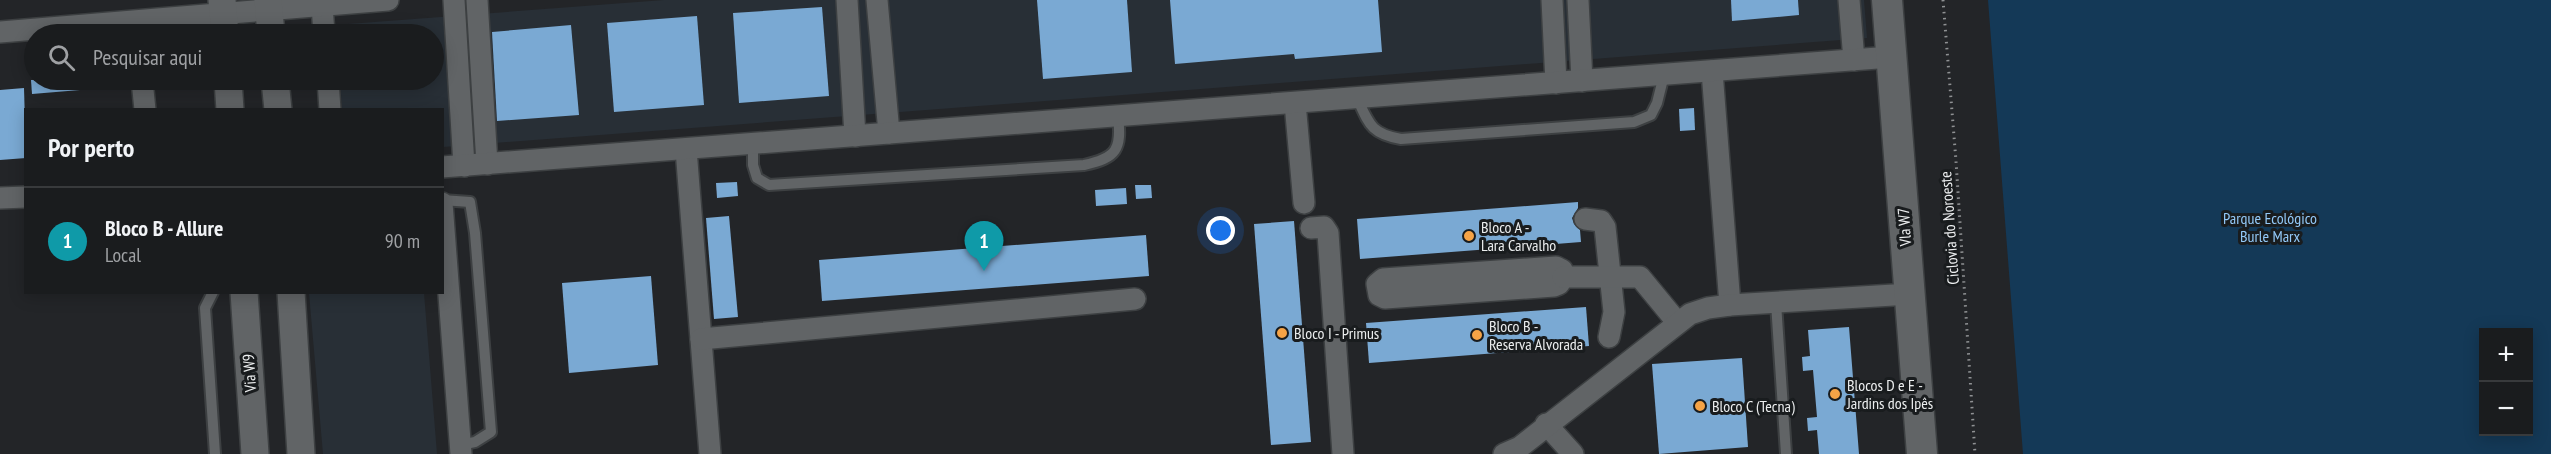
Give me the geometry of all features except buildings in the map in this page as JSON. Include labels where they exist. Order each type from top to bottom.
[{"type":"main road","name":"Vla W7","points":[[1887,0],[1922,454]]},
{"type":"street","points":[[161,24],[223,16],[270,14],[322,5],[388,0]]},
{"type":"street","points":[[454,0],[464,166]]},
{"type":"street","points":[[477,0],[487,164]]},
{"type":"street","points":[[847,0],[855,136]]},
{"type":"street","points":[[877,0],[889,133]]},
{"type":"street","points":[[1551,0],[1556,83]]},
{"type":"street","points":[[1578,0],[1582,81]]},
{"type":"street","points":[[1849,0],[1854,60]]},
{"type":"street","points":[[322,5],[323,24]]},
{"type":"street","points":[[0,32],[24,31]]},
{"type":"street","points":[[444,167],[1892,57]]},
{"type":"street","points":[[1712,71],[1730,305]]},
{"type":"street","points":[[143,90],[145,108]]},
{"type":"street","points":[[229,90],[230,108]]},
{"type":"street","points":[[276,90],[278,108]]},
{"type":"street","points":[[329,90],[330,108]]},
{"type":"street","points":[[1295,103],[1304,203]]},
{"type":"street","points":[[686,149],[710,454]]},
{"type":"street","points":[[0,198],[24,197]]},
{"type":"street","points":[[1585,219],[1601,221],[1605,227],[1614,312],[1609,336]]},
{"type":"street","points":[[1311,228],[1324,227],[1328,233],[1343,454]]},
{"type":"street","points":[[444,229],[460,449]]},
{"type":"street","points":[[1556,267],[1562,270],[1563,277],[1559,284],[1554,286],[1385,298],[1379,295],[1377,284],[1383,279],[1556,267]]},
{"type":"street","points":[[1563,277],[1640,277],[1677,322]]},
{"type":"street","name":"Via W9","points":[[244,294],[255,454]]},
{"type":"street","points":[[291,294],[301,454]]},
{"type":"street","points":[[1504,454],[1520,447],[1546,424],[1690,314],[1708,308],[1730,305],[1910,294]]},
{"type":"street","points":[[700,339],[1135,299]]},
{"type":"street","points":[[1546,424],[1573,454]]},
{"type":"lane","points":[[1357,98],[1371,127],[1383,136],[1401,139],[1623,123],[1651,116],[1664,75]]},
{"type":"lane","points":[[753,144],[753,165],[757,178],[769,185],[1084,165],[1111,156],[1118,147],[1120,135],[1118,116]]},
{"type":"lane","points":[[444,202],[470,202],[475,233],[491,432],[460,449]]},
{"type":"lane","points":[[212,294],[205,308],[215,454]]},
{"type":"lane","points":[[1776,303],[1786,454]]},
{"type":"path","name":"Ciclovia do Noroeste","points":[[1943,0],[1975,454]]},
{"type":"shaded area","points":[[664,0],[1864,0],[1867,38],[444,147],[444,108],[342,108],[341,90],[444,90],[444,24],[348,24]]},
{"type":"shaded area","points":[[309,294],[424,294],[437,454],[323,454]]},
{"type":"green space","name":"Parque Ecológico Burle Marx","points":[[1988,0],[2551,0],[2551,454],[2023,454]]},
{"type":"place","name":"Bloco A - Lara Carvalho","points":[[1469,236]]},
{"type":"place","name":"Bloco B - Allure","points":[[984,271]]},
{"type":"place","name":"Bloco I - Primus","points":[[1282,333]]},
{"type":"place","name":"Bloco B - Reserva Alvorada","points":[[1477,335]]},
{"type":"place","name":"Blocos D e E - Jardins dos Ipês","points":[[1835,394]]},
{"type":"place","name":"Bloco C (Tecna)","points":[[1700,406]]}]
